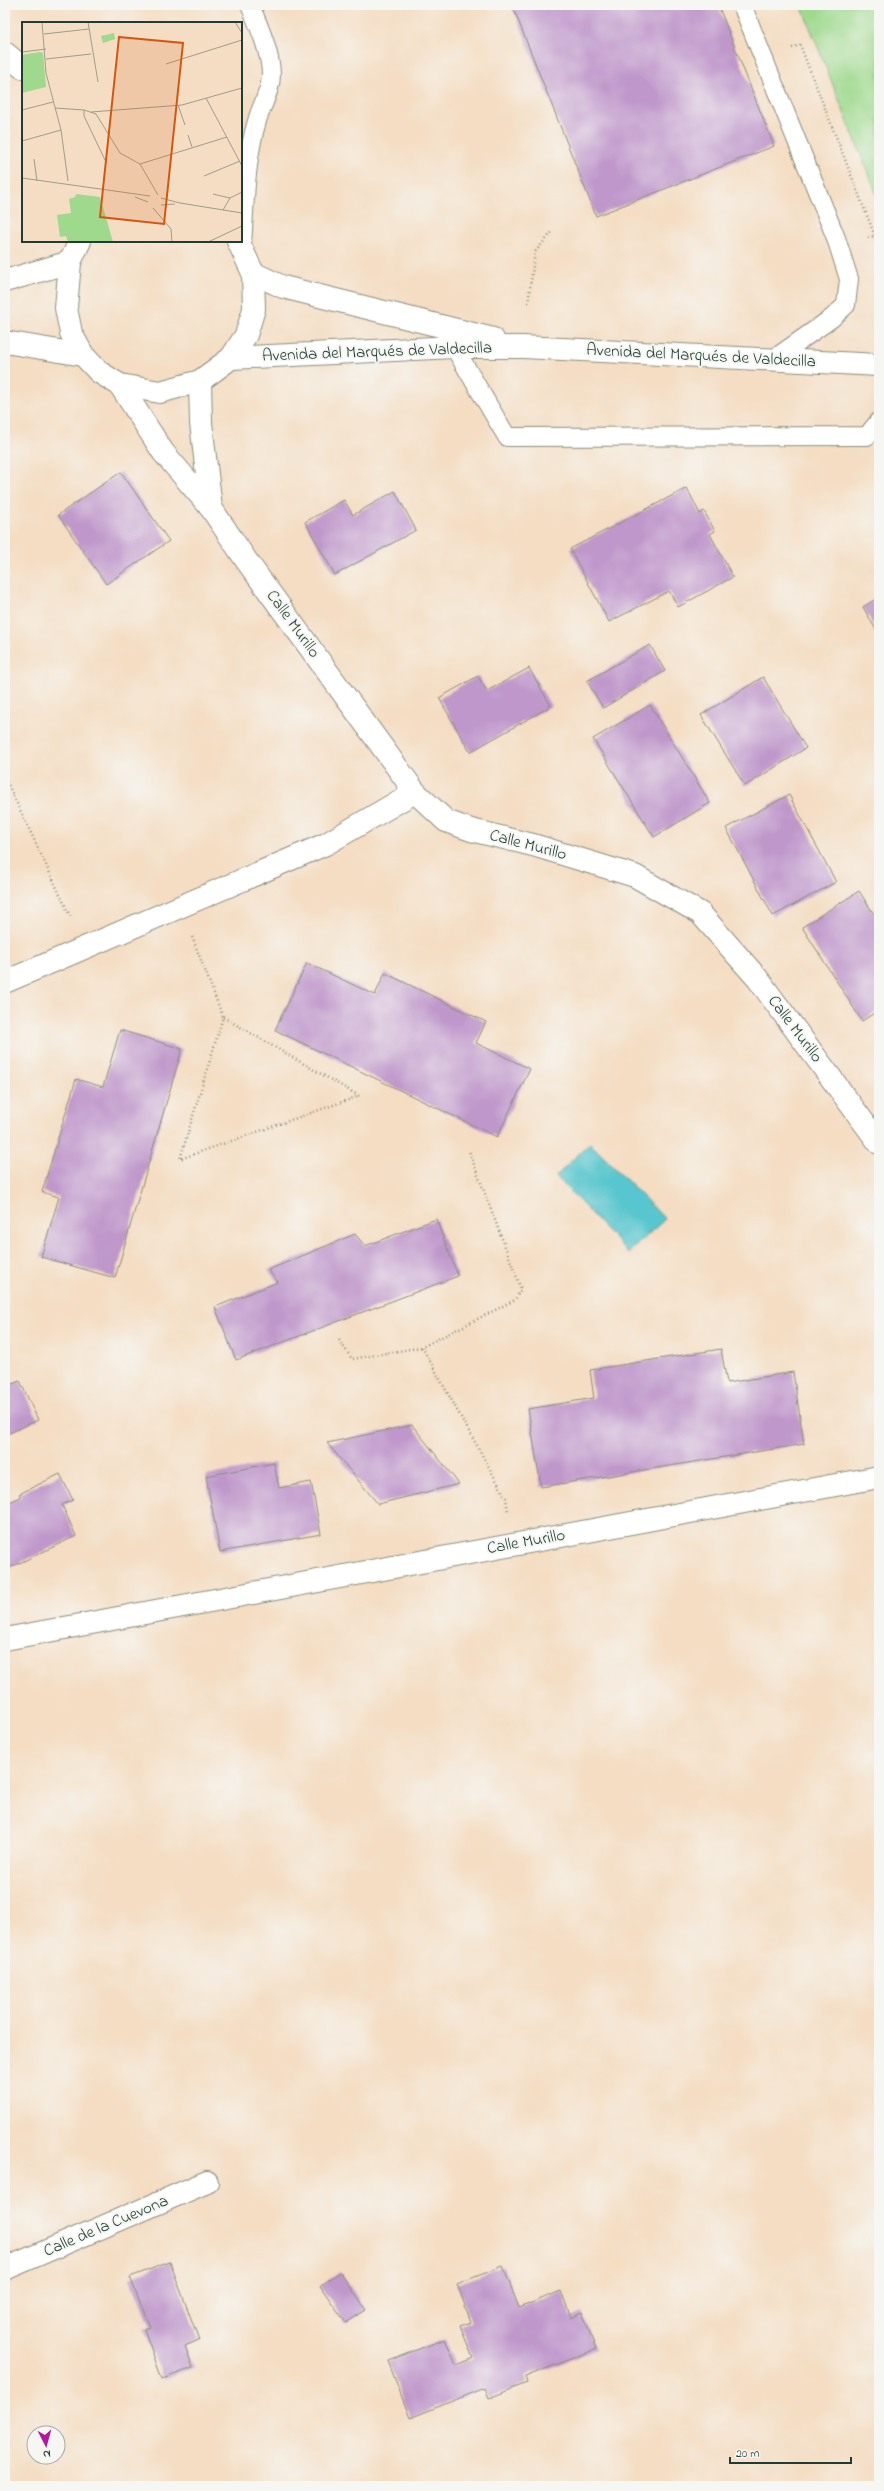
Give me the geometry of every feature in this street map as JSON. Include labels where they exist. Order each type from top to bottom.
[{"type":"street","points":[[5,53],[22,67]]},
{"type":"street","points":[[80,242],[70,262],[66,308],[71,333],[83,355],[99,372],[120,385],[160,392],[200,381],[231,358],[246,335],[254,309],[253,273],[240,243]]},
{"type":"street","points":[[5,281],[70,262]]},
{"type":"street","name":"Avenida del Marqués de Valdecilla","points":[[253,273],[283,287],[523,347]]},
{"type":"street","points":[[5,342],[83,355]]},
{"type":"street","name":"Avenida del Marqués de Valdecilla","points":[[231,358],[454,347],[523,347],[771,361],[879,365]]},
{"type":"street","points":[[200,381],[201,423],[212,508]]},
{"type":"street","name":"Calle Murillo","points":[[120,385],[163,452],[212,508],[246,560],[416,792],[446,821],[471,830],[533,845],[635,876],[700,913],[758,979],[879,1143]]},
{"type":"street","points":[[5,982],[326,844],[416,792]]},
{"type":"street","name":"Calle Murillo","points":[[5,1639],[879,1477]]},
{"type":"street","name":"Calle de la Cuevona","points":[[5,2269],[207,2182]]},
{"type":"lane","points":[[742,5],[836,238],[849,279],[846,305],[832,318],[771,361]]},
{"type":"lane","points":[[242,221],[246,178],[257,121],[263,106],[271,75],[263,36],[251,6]]},
{"type":"lane","points":[[242,136],[257,121]]},
{"type":"lane","points":[[454,347],[507,437],[867,436],[879,421]]},
{"type":"path","points":[[528,303],[535,252],[553,231]]},
{"type":"path","points":[[5,778],[84,948]]},
{"type":"path","points":[[180,907],[223,1017],[359,1096],[180,1159],[223,1017]]},
{"type":"path","points":[[339,1340],[352,1360],[422,1347],[516,1300],[521,1289],[469,1150]]},
{"type":"path","points":[[422,1347],[506,1498],[513,1544]]},
{"type":"green space","points":[[801,5],[879,5],[879,200]]},
{"type":"water","points":[[590,1143],[665,1219],[628,1253],[556,1176]]},
{"type":"building","points":[[512,5],[718,5],[774,146],[596,216]]},
{"type":"building","points":[[121,472],[169,541],[106,584],[58,515]]},
{"type":"building","points":[[687,488],[700,514],[704,511],[715,531],[710,534],[733,577],[678,607],[669,591],[609,622],[570,549]]},
{"type":"building","points":[[395,491],[416,530],[335,575],[305,522],[344,500],[353,515]]},
{"type":"building","points":[[879,597],[879,635],[863,607]]},
{"type":"building","points":[[650,645],[665,671],[603,708],[587,681]]},
{"type":"building","points":[[529,668],[551,706],[470,752],[439,698],[478,676],[487,691]]},
{"type":"building","points":[[763,677],[806,748],[745,786],[701,715]]},
{"type":"building","points":[[650,705],[710,803],[654,837],[593,739]]},
{"type":"building","points":[[789,795],[836,882],[773,916],[726,828]]},
{"type":"building","points":[[859,891],[879,922],[879,1010],[862,1021],[802,927]]},
{"type":"building","points":[[307,963],[375,995],[385,973],[486,1022],[476,1043],[530,1069],[497,1137],[275,1030]]},
{"type":"building","points":[[120,1030],[182,1049],[115,1278],[41,1257],[59,1197],[42,1192],[76,1079],[103,1087]]},
{"type":"building","points":[[436,1219],[458,1276],[236,1360],[215,1307],[278,1282],[268,1270],[355,1234],[365,1246]]},
{"type":"building","points":[[721,1349],[727,1383],[793,1372],[804,1444],[541,1487],[528,1409],[594,1398],[590,1370]]},
{"type":"building","points":[[9,1378],[12,1384],[20,1381],[38,1420],[5,1435],[5,1380]]},
{"type":"building","points":[[412,1425],[459,1484],[378,1504],[327,1443]]},
{"type":"building","points":[[274,1463],[279,1488],[311,1482],[321,1534],[220,1552],[206,1476]]},
{"type":"building","points":[[60,1474],[73,1500],[62,1505],[76,1536],[7,1569],[5,1504],[21,1497],[19,1494]]},
{"type":"building","points":[[170,2262],[199,2340],[185,2346],[193,2368],[162,2379],[144,2329],[150,2327],[130,2277]]},
{"type":"building","points":[[503,2266],[519,2308],[561,2291],[571,2317],[582,2312],[596,2349],[525,2377],[527,2383],[489,2398],[485,2388],[410,2418],[388,2361],[445,2339],[456,2365],[473,2358],[460,2326],[471,2322],[457,2284]]},
{"type":"building","points":[[340,2272],[366,2310],[346,2323],[320,2286]]}]
